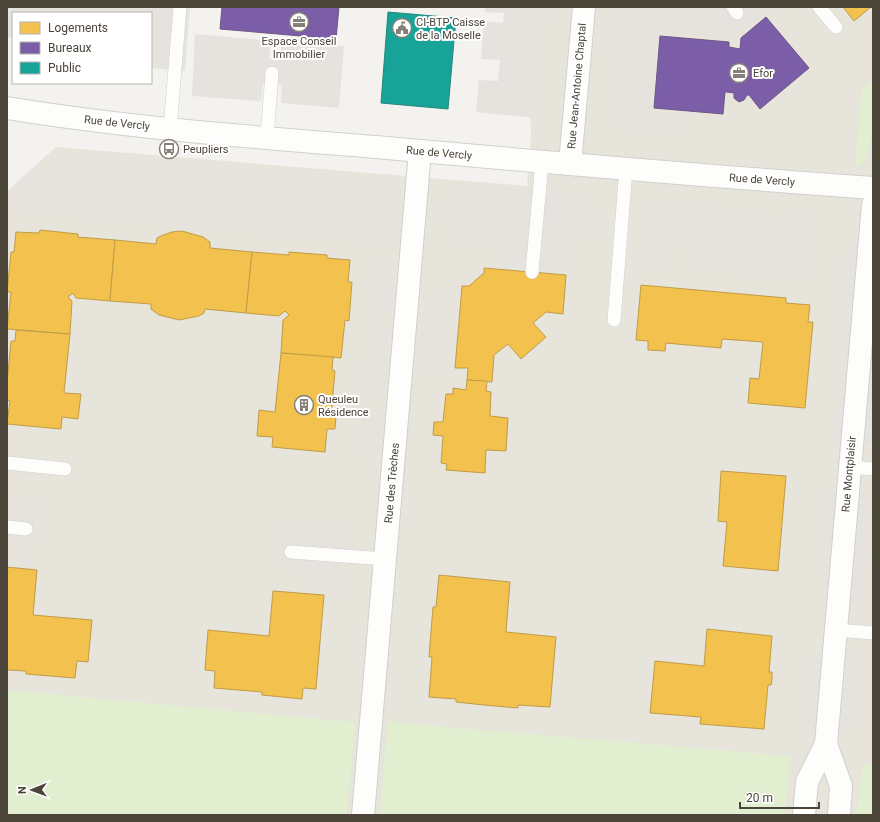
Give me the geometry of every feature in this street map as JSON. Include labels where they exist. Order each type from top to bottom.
[{"type":"street","name":"Rue Jean-Antoine Chaptal","points":[[570,164],[584,7]]},
{"type":"street","name":"Rue de Vercly","points":[[7,108],[50,115],[170,129],[267,138],[626,169],[873,188]]},
{"type":"street","name":"Rue des Trèches","points":[[363,815],[420,151]]},
{"type":"street","name":"Rue Montplaisir","points":[[804,815],[807,782],[826,744],[850,467],[867,326],[873,205]]},
{"type":"street","name":"Rue Montplaisir","points":[[826,744],[841,786],[839,815]]},
{"type":"lane","points":[[170,129],[180,7]]},
{"type":"lane","points":[[819,7],[836,27]]},
{"type":"lane","points":[[267,138],[272,73]]},
{"type":"lane","points":[[532,272],[542,162]]},
{"type":"lane","points":[[614,320],[626,169]]},
{"type":"lane","points":[[7,464],[65,468]]},
{"type":"lane","points":[[850,467],[873,469]]},
{"type":"lane","points":[[7,527],[26,529]]},
{"type":"lane","points":[[290,552],[385,559]]},
{"type":"lane","points":[[836,630],[873,633]]},
{"type":"shaded area","points":[[7,7],[190,7],[185,71],[152,68],[152,12],[12,12],[12,38],[7,38]]},
{"type":"shaded area","points":[[485,7],[545,7],[535,118],[476,112],[479,80],[498,81],[500,60],[481,59],[484,21],[503,23],[504,13],[485,12]]},
{"type":"shaded area","points":[[525,7],[873,7],[873,815],[7,815],[7,191],[56,147],[527,186],[531,133]]},
{"type":"shaded area","points":[[619,7],[773,7],[730,38],[660,32],[653,113],[674,114],[672,133],[610,126]]},
{"type":"shaded area","points":[[195,34],[271,41],[269,59],[280,60],[282,42],[344,46],[339,108],[281,103],[282,85],[263,83],[261,101],[192,96]]},
{"type":"shaded area","points":[[58,152],[391,179],[389,199],[395,200],[390,243],[193,227],[10,209],[12,189],[32,168],[56,170]]},
{"type":"shaded area","points":[[459,183],[580,194],[578,213],[598,214],[594,235],[575,233],[573,252],[563,251],[560,271],[502,266],[504,246],[453,243],[456,222],[436,220],[438,200],[457,202]]},
{"type":"shaded area","points":[[641,202],[680,206],[678,226],[695,227],[696,207],[767,213],[766,233],[781,234],[783,214],[815,217],[809,278],[778,275],[780,255],[756,253],[754,273],[693,268],[694,248],[671,246],[669,265],[639,263]]},
{"type":"shaded area","points":[[858,237],[840,451],[832,443],[848,246]]},
{"type":"shaded area","points":[[375,259],[396,260],[392,314],[372,312]]},
{"type":"shaded area","points":[[425,295],[445,297],[438,370],[418,369]]},
{"type":"shaded area","points":[[370,323],[390,325],[384,399],[364,397]]},
{"type":"shaded area","points":[[872,366],[873,440],[865,448]]},
{"type":"shaded area","points":[[405,400],[412,400],[404,498],[397,497]]},
{"type":"shaded area","points":[[362,409],[382,410],[379,450],[360,448]]},
{"type":"shaded area","points":[[837,488],[828,588],[819,578],[826,497]]},
{"type":"shaded area","points":[[861,490],[870,500],[861,602],[850,609]]},
{"type":"shaded area","points":[[7,499],[36,501],[30,566],[21,565],[23,545],[7,544]]},
{"type":"shaded area","points":[[285,523],[344,528],[339,593],[315,591],[317,570],[281,567]]},
{"type":"shaded area","points":[[823,648],[816,731],[807,724],[812,659]]},
{"type":"shaded area","points":[[847,653],[856,662],[850,726],[840,734]]},
{"type":"green space","points":[[873,80],[873,115],[870,143],[867,155],[862,164],[855,168],[862,89]]},
{"type":"green space","points":[[7,690],[355,722],[347,815],[7,815]]},
{"type":"green space","points":[[388,722],[790,756],[785,815],[380,815]]},
{"type":"green space","points":[[862,765],[873,766],[873,815],[857,815]]},
{"type":"building: Logements","points":[[843,7],[871,7],[854,21]]},
{"type":"building: Logements","points":[[40,230],[78,234],[78,237],[115,240],[110,301],[76,298],[73,293],[68,297],[72,301],[70,334],[7,329],[11,292],[7,292],[11,252],[14,252],[16,232],[39,233]]},
{"type":"building: Logements","points":[[182,231],[203,237],[210,242],[210,248],[252,252],[246,313],[205,309],[204,313],[199,316],[179,320],[159,315],[151,309],[151,304],[110,301],[115,240],[156,244],[157,238],[161,236],[172,232]]},
{"type":"building: Logements","points":[[252,252],[289,255],[289,252],[327,255],[327,258],[350,260],[348,282],[352,282],[349,321],[345,320],[341,358],[281,353],[283,320],[289,315],[285,311],[279,316],[246,313]]},
{"type":"building: Logements","points":[[484,268],[566,275],[563,314],[546,312],[533,323],[546,337],[521,359],[508,344],[494,355],[492,382],[467,380],[468,368],[455,368],[462,286],[469,286],[484,273]]},
{"type":"building: Logements","points":[[641,285],[786,298],[786,303],[810,305],[808,322],[813,322],[805,408],[748,403],[750,378],[759,379],[763,342],[722,339],[721,348],[666,343],[665,351],[648,350],[648,341],[636,340]]},
{"type":"building: Logements","points":[[16,330],[70,334],[64,393],[81,394],[78,419],[62,417],[61,429],[7,424],[10,401],[7,400],[7,383],[11,341],[15,341]]},
{"type":"building: Logements","name":"Queuleu Résidence","points":[[281,353],[333,357],[332,370],[335,371],[331,416],[336,416],[335,429],[327,429],[325,452],[272,447],[273,437],[257,436],[259,410],[275,412]]},
{"type":"building: Logements","points":[[467,380],[487,381],[486,391],[491,392],[490,416],[508,418],[506,451],[486,450],[485,473],[446,470],[447,464],[441,463],[443,436],[433,435],[434,422],[443,422],[446,394],[453,394],[453,388],[466,390]]},
{"type":"building: Logements","points":[[721,471],[786,476],[778,571],[723,566],[727,522],[718,521]]},
{"type":"building: Logements","points":[[7,567],[37,570],[33,615],[92,620],[88,662],[77,661],[75,678],[26,674],[26,671],[7,670]]},
{"type":"building: Logements","points":[[439,575],[510,582],[506,632],[556,637],[550,707],[518,705],[518,708],[456,702],[456,699],[429,697],[432,657],[429,657],[433,607],[436,607]]},
{"type":"building: Logements","points":[[273,591],[324,595],[316,689],[303,688],[302,699],[262,695],[262,692],[214,688],[215,671],[205,670],[208,630],[269,636]]},
{"type":"building: Logements","points":[[707,629],[772,636],[769,672],[772,672],[772,679],[771,685],[768,685],[764,729],[700,724],[701,717],[650,713],[655,661],[704,666]]},
{"type":"building: Bureaux","points":[[222,7],[339,7],[336,39],[220,29]]},
{"type":"building: Bureaux","points":[[766,17],[809,68],[760,109],[749,95],[747,95],[744,100],[739,102],[734,98],[734,93],[727,92],[725,92],[723,114],[654,108],[660,36],[729,42],[729,47],[740,49],[741,38]]},
{"type":"building: Public","points":[[388,12],[456,18],[448,109],[381,103]]},
{"type":"place","name":"Espace Conseil Immobilier","points":[[299,22]]},
{"type":"place","name":"CI-BTP Caisse de la Moselle","points":[[402,28]]},
{"type":"place","name":"Efor","points":[[739,73]]},
{"type":"place","name":"Peupliers","points":[[169,149]]},
{"type":"place","name":"Queuleu Résidence","points":[[304,405]]}]
